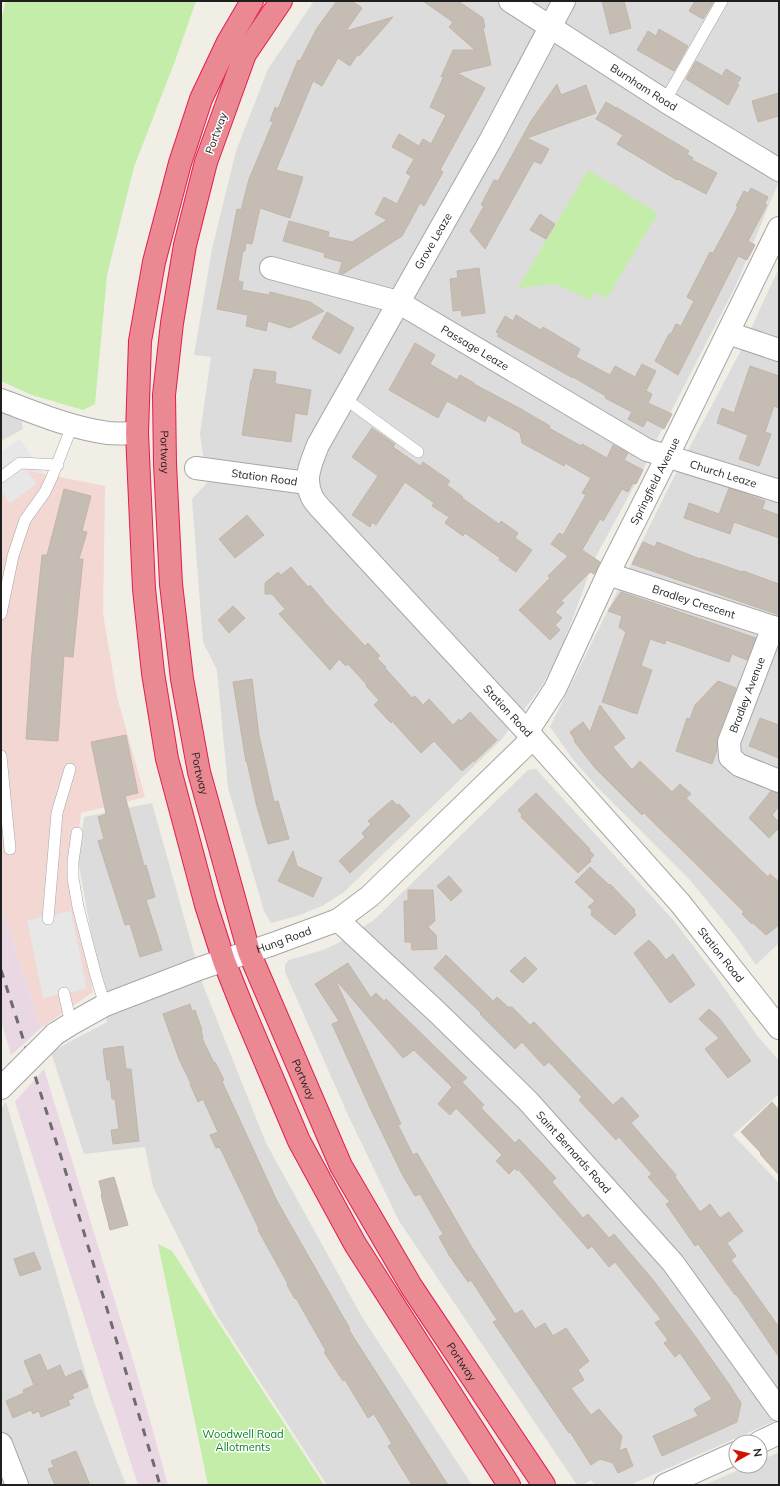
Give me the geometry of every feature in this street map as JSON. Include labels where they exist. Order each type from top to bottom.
[{"type":"highway","points":[[252,1],[228,42],[201,99],[180,163],[154,262],[140,341],[136,433],[144,589],[153,673],[167,759],[206,905],[224,961],[242,1009],[299,1141],[348,1230],[509,1485]]},
{"type":"highway","name":"Portway","points":[[281,1],[245,54],[206,162],[185,246],[172,323],[164,395],[165,464],[171,584],[182,679],[199,772],[249,952],[341,1166],[410,1286],[544,1485]]},
{"type":"street","name":"Burnham Road","points":[[510,1],[665,101],[779,170]]},
{"type":"street","name":"Grove Leaze","points":[[307,482],[310,465],[318,445],[490,141],[564,1]]},
{"type":"street","name":"Springfield Avenue","points":[[530,735],[555,689],[608,574],[779,228]]},
{"type":"street","name":"Passage Leaze","points":[[271,268],[398,302],[647,450],[667,457]]},
{"type":"street","points":[[728,333],[779,350]]},
{"type":"street","points":[[1,400],[72,426],[110,433],[136,433]]},
{"type":"street","name":"Church Leaze","points":[[667,457],[779,491]]},
{"type":"street","name":"Station Road","points":[[196,468],[307,482],[312,499],[530,735],[680,903],[779,1028]]},
{"type":"street","name":"Bradley Crescent","points":[[608,574],[776,628]]},
{"type":"street","name":"Bradley Avenue","points":[[776,628],[729,742],[730,757],[739,765],[779,781]]},
{"type":"street","name":"Hung Road","points":[[1,1088],[63,1029],[105,1005],[201,968],[338,920],[370,896],[530,735]]},
{"type":"street","name":"Saint Bernards Road","points":[[338,920],[528,1100],[673,1263],[779,1410]]},
{"type":"street","points":[[768,1438],[779,1433]]},
{"type":"street","points":[[1,1444],[17,1485]]},
{"type":"street","points":[[665,1485],[728,1457]]},
{"type":"lane","points":[[665,101],[722,1]]},
{"type":"lane","points":[[344,398],[418,452]]},
{"type":"lane","points":[[1,614],[13,556],[25,520],[45,492],[58,465],[72,426]]},
{"type":"lane","points":[[1,477],[20,463],[58,465]]},
{"type":"lane","points":[[1,756],[10,849]]},
{"type":"lane","points":[[48,919],[57,813],[70,769]]},
{"type":"lane","points":[[77,833],[73,870],[78,907],[105,1005]]},
{"type":"lane","points":[[63,1029],[64,993]]},
{"type":"shaded area","points":[[314,1],[779,1],[779,181],[736,285],[658,437],[645,466],[595,558],[560,652],[543,684],[502,739],[344,892],[322,906],[297,916],[271,923],[264,911],[228,788],[217,670],[203,642],[192,499],[207,483],[200,434],[211,357],[194,355],[212,249],[236,151],[268,69]]},
{"type":"shaded area","points":[[779,268],[779,943],[756,965],[734,934],[689,879],[597,787],[572,758],[550,727],[676,473],[740,352]]},
{"type":"shaded area","points":[[1,405],[20,411],[23,429],[1,441]]},
{"type":"shaded area","points":[[20,439],[43,473],[26,470],[36,483],[10,503],[1,490],[1,452]]},
{"type":"shaded area","points":[[25,470],[105,486],[103,614],[117,697],[145,797],[81,813],[74,872],[93,992],[41,1028],[1,905],[1,490],[10,503],[36,484]]},
{"type":"shaded area","points":[[536,769],[674,921],[716,976],[756,1034],[779,1061],[779,1094],[733,1135],[779,1183],[779,1419],[745,1434],[728,1434],[728,1442],[630,1485],[595,1485],[591,1480],[583,1485],[577,1485],[399,1221],[348,1115],[285,972],[285,964],[289,960],[323,950],[338,943],[374,920],[528,770]]},
{"type":"shaded area","points":[[152,803],[203,985],[266,1143],[362,1317],[472,1485],[327,1485],[218,1317],[153,1187],[145,1147],[84,1154],[51,1052],[107,1022],[78,860],[84,817]]},
{"type":"shaded area","points":[[1,905],[41,1028],[11,1055],[1,1020]]},
{"type":"shaded area","points":[[71,911],[87,989],[43,998],[27,920]]},
{"type":"shaded area","points":[[44,1069],[135,1367],[168,1485],[138,1485],[15,1102]]},
{"type":"shaded area","points":[[6,1102],[94,1402],[126,1485],[1,1485],[1,1109]]},
{"type":"shaded area","points":[[779,1452],[779,1485],[704,1485],[729,1474],[768,1474],[768,1457]]},
{"type":"green space","points":[[6,1],[196,1],[175,61],[134,167],[107,275],[95,404],[83,410],[32,395],[1,381],[1,20]]},
{"type":"green space","points":[[588,170],[658,213],[607,298],[594,292],[590,300],[556,284],[518,288]]},
{"type":"green space","name":"Woodwell Road Allotments","points":[[158,1244],[172,1251],[324,1485],[208,1485]]},
{"type":"building","points":[[337,1],[352,1],[362,8],[346,31],[393,17],[359,56],[357,55],[350,66],[338,58],[322,86],[313,81],[276,170],[303,177],[290,218],[260,208],[252,244],[246,243],[245,251],[243,251],[238,281],[243,282],[242,290],[269,295],[270,292],[310,302],[324,311],[290,328],[268,321],[266,331],[246,326],[248,315],[217,309],[237,209],[241,210],[249,179],[273,122],[270,121],[275,107],[278,109],[298,60],[300,61],[317,28]]},
{"type":"building","points":[[423,1],[458,1],[483,18],[485,27],[483,28],[491,65],[457,73],[485,88],[440,170],[443,172],[424,206],[420,203],[402,236],[343,274],[339,273],[342,262],[324,257],[325,253],[283,241],[289,221],[329,232],[328,237],[352,242],[387,220],[375,214],[384,197],[397,204],[411,176],[406,173],[414,159],[392,147],[399,134],[419,146],[423,139],[431,144],[446,115],[430,107],[444,76],[441,77],[453,50],[475,50],[449,27],[453,22]]},
{"type":"building","points":[[602,1],[624,1],[631,28],[610,34]]},
{"type":"building","points":[[695,1],[714,1],[703,19],[689,11]]},
{"type":"building","points":[[659,29],[688,46],[674,71],[637,50],[648,31],[656,36]]},
{"type":"building","points":[[696,61],[722,76],[726,69],[741,78],[737,84],[739,85],[728,105],[686,79]]},
{"type":"building","points":[[557,84],[561,95],[586,85],[596,113],[527,138],[549,149],[541,164],[534,161],[485,249],[470,231],[484,206],[481,205],[494,180],[498,181],[531,121]]},
{"type":"building","points":[[779,93],[779,116],[758,122],[752,101]]},
{"type":"building","points":[[606,102],[689,151],[687,154],[693,158],[692,160],[717,173],[706,194],[678,179],[677,180],[617,144],[623,135],[596,119]]},
{"type":"building","points":[[751,188],[768,197],[765,203],[767,205],[748,241],[755,245],[747,260],[738,256],[678,375],[655,361],[676,324],[681,326],[694,301],[687,297],[710,252],[713,253],[738,207],[736,206],[744,191],[748,193]]},
{"type":"building","points":[[540,214],[555,224],[546,239],[530,230]]},
{"type":"building","points":[[479,268],[485,313],[462,316],[461,310],[453,311],[450,279],[458,278],[457,271]]},
{"type":"building","points":[[327,312],[354,328],[340,354],[312,338]]},
{"type":"building","points":[[516,315],[541,330],[543,327],[580,349],[576,357],[610,375],[615,366],[635,377],[642,364],[656,371],[646,391],[652,394],[648,403],[672,414],[664,429],[647,420],[643,427],[628,419],[632,412],[605,398],[606,396],[573,377],[497,336],[499,334],[496,332],[505,316],[513,321]]},
{"type":"building","points":[[415,343],[435,355],[430,364],[457,380],[460,375],[550,426],[549,428],[581,446],[582,444],[607,458],[613,445],[628,453],[624,460],[643,470],[636,484],[633,483],[628,492],[622,489],[603,521],[600,519],[582,550],[600,562],[594,574],[590,572],[561,601],[564,603],[555,612],[562,618],[555,625],[560,630],[550,640],[519,610],[550,578],[548,576],[568,556],[551,544],[559,533],[563,535],[586,495],[582,493],[591,478],[565,463],[564,466],[522,443],[520,433],[488,415],[485,422],[447,401],[438,418],[389,390]]},
{"type":"building","points":[[750,366],[779,376],[779,408],[774,406],[765,432],[771,434],[759,466],[739,459],[748,435],[717,423],[722,408],[734,413]]},
{"type":"building","points":[[254,369],[276,372],[275,383],[277,384],[311,390],[307,415],[295,413],[291,442],[242,435]]},
{"type":"building","points":[[372,428],[395,444],[393,447],[420,466],[423,462],[450,481],[447,485],[463,497],[462,498],[499,524],[501,521],[518,533],[515,538],[532,550],[516,572],[499,560],[500,558],[465,533],[463,536],[445,523],[449,517],[432,506],[434,503],[405,482],[376,525],[372,522],[370,527],[352,515],[378,476],[352,457]]},
{"type":"building","points":[[729,488],[765,501],[762,509],[779,515],[779,538],[734,522],[730,534],[684,518],[689,503],[719,514]]},
{"type":"building","points":[[64,489],[91,496],[82,531],[87,532],[79,559],[83,559],[73,657],[64,656],[58,741],[26,739],[32,653],[42,555],[47,555]]},
{"type":"building","points":[[247,515],[264,535],[235,558],[219,539]]},
{"type":"building","points":[[643,542],[655,547],[657,542],[700,559],[701,558],[742,572],[743,571],[779,584],[779,615],[632,564]]},
{"type":"building","points":[[291,567],[308,587],[310,585],[365,646],[368,643],[380,656],[377,658],[386,667],[385,668],[412,698],[415,696],[423,705],[429,699],[453,725],[459,719],[461,721],[470,712],[497,740],[474,762],[473,761],[462,771],[434,741],[421,753],[392,721],[391,723],[374,705],[379,700],[348,664],[346,666],[339,659],[330,670],[279,614],[285,609],[272,594],[265,594],[265,583],[278,572],[281,575]]},
{"type":"building","points":[[621,592],[756,638],[747,660],[732,654],[729,662],[666,640],[665,644],[650,639],[641,666],[652,670],[637,714],[602,702],[626,632],[619,627],[622,616],[608,611]]},
{"type":"building","points":[[233,606],[245,618],[229,633],[218,620]]},
{"type":"building","points":[[252,679],[259,735],[274,802],[278,801],[289,839],[268,844],[246,762],[233,682]]},
{"type":"building","points":[[718,681],[736,688],[717,738],[717,750],[712,764],[676,751],[687,718],[690,719],[695,705]]},
{"type":"building","points":[[600,705],[625,738],[613,747],[632,770],[640,761],[672,792],[680,784],[691,794],[686,798],[768,877],[770,874],[779,882],[779,925],[766,935],[742,914],[744,912],[644,813],[642,815],[595,768],[574,741],[575,740],[570,732],[583,722],[590,732]]},
{"type":"building","points":[[760,718],[779,725],[779,758],[749,746]]},
{"type":"building","points":[[126,735],[138,793],[125,796],[144,866],[146,865],[155,897],[146,900],[162,950],[140,957],[130,924],[125,925],[98,841],[104,839],[98,817],[106,814],[91,742]]},
{"type":"building","points":[[771,791],[779,793],[779,806],[772,815],[779,822],[779,828],[769,838],[749,818]]},
{"type":"building","points":[[536,793],[594,855],[590,860],[591,861],[578,873],[521,817],[522,815],[518,810]]},
{"type":"building","points":[[392,800],[397,805],[399,804],[410,816],[350,873],[339,861],[365,837],[362,833],[371,824],[368,821]]},
{"type":"building","points":[[293,851],[297,866],[322,878],[313,897],[278,881]]},
{"type":"building","points":[[590,867],[609,885],[610,884],[635,910],[634,912],[636,915],[615,935],[591,915],[592,910],[588,907],[595,901],[575,882]]},
{"type":"building","points":[[449,876],[462,891],[451,901],[437,886]]},
{"type":"building","points":[[408,890],[433,890],[435,921],[428,927],[436,935],[437,949],[412,950],[411,942],[405,942],[404,901],[408,901]]},
{"type":"building","points":[[649,940],[666,960],[673,954],[695,985],[670,1003],[634,953]]},
{"type":"building","points":[[446,955],[493,1001],[497,997],[508,1007],[512,1007],[530,1025],[534,1022],[613,1105],[622,1097],[639,1116],[631,1123],[676,1175],[675,1177],[700,1212],[710,1204],[720,1218],[729,1212],[743,1231],[727,1243],[736,1256],[731,1260],[779,1327],[779,1357],[736,1294],[735,1295],[698,1244],[695,1246],[666,1204],[670,1202],[648,1177],[652,1174],[619,1137],[616,1140],[579,1100],[582,1097],[549,1062],[544,1066],[522,1042],[515,1049],[480,1014],[481,1013],[434,968]]},
{"type":"building","points":[[525,957],[537,969],[523,983],[510,971]]},
{"type":"building","points":[[348,963],[371,998],[376,993],[384,1001],[386,999],[467,1078],[462,1082],[484,1105],[481,1108],[515,1143],[519,1139],[556,1178],[552,1182],[583,1218],[588,1214],[609,1238],[614,1234],[654,1281],[695,1336],[741,1403],[737,1422],[662,1456],[653,1436],[698,1416],[694,1409],[712,1399],[680,1353],[675,1357],[664,1343],[668,1340],[655,1323],[661,1319],[615,1262],[609,1267],[592,1246],[588,1249],[518,1169],[517,1171],[515,1168],[509,1174],[496,1161],[502,1155],[456,1108],[450,1115],[438,1104],[452,1087],[414,1050],[403,1058],[335,979],[401,1124],[398,1125],[413,1155],[417,1153],[471,1246],[515,1314],[522,1310],[535,1329],[545,1323],[553,1336],[566,1328],[589,1361],[578,1370],[584,1380],[571,1388],[591,1415],[599,1409],[622,1436],[619,1451],[626,1448],[633,1466],[618,1473],[613,1463],[600,1459],[591,1465],[570,1432],[569,1433],[493,1322],[497,1320],[471,1280],[468,1282],[449,1255],[439,1237],[443,1234],[420,1194],[415,1196],[403,1176],[372,1112],[332,1024],[339,1021],[315,984]]},
{"type":"building","points":[[190,1004],[192,1011],[195,1010],[202,1030],[202,1038],[224,1080],[222,1081],[225,1088],[277,1201],[350,1329],[349,1330],[448,1485],[412,1485],[388,1446],[392,1444],[374,1414],[368,1418],[345,1380],[343,1381],[324,1352],[326,1351],[287,1285],[288,1284],[258,1230],[259,1229],[221,1150],[219,1147],[216,1148],[210,1135],[218,1132],[203,1099],[198,1102],[179,1059],[163,1014]]},
{"type":"building","points":[[709,1009],[719,1018],[751,1061],[728,1078],[705,1049],[719,1038],[699,1019]]},
{"type":"building","points":[[123,1046],[126,1069],[131,1069],[139,1141],[113,1144],[111,1130],[119,1129],[115,1099],[112,1099],[110,1080],[107,1080],[103,1049]]},
{"type":"building","points":[[772,1102],[779,1110],[779,1175],[741,1132]]},
{"type":"building","points":[[114,1177],[128,1225],[110,1230],[99,1181]]},
{"type":"building","points":[[34,1252],[41,1269],[20,1276],[14,1259]]},
{"type":"building","points":[[40,1354],[47,1371],[60,1365],[65,1377],[81,1370],[88,1387],[72,1394],[74,1398],[68,1400],[70,1405],[41,1417],[39,1411],[33,1414],[31,1410],[13,1418],[6,1401],[24,1393],[23,1390],[34,1385],[24,1361]]},
{"type":"building","points":[[76,1451],[90,1485],[55,1485],[48,1469],[54,1467],[51,1461]]},
{"type":"railway","points":[[1,970],[63,1163],[160,1485]]}]
